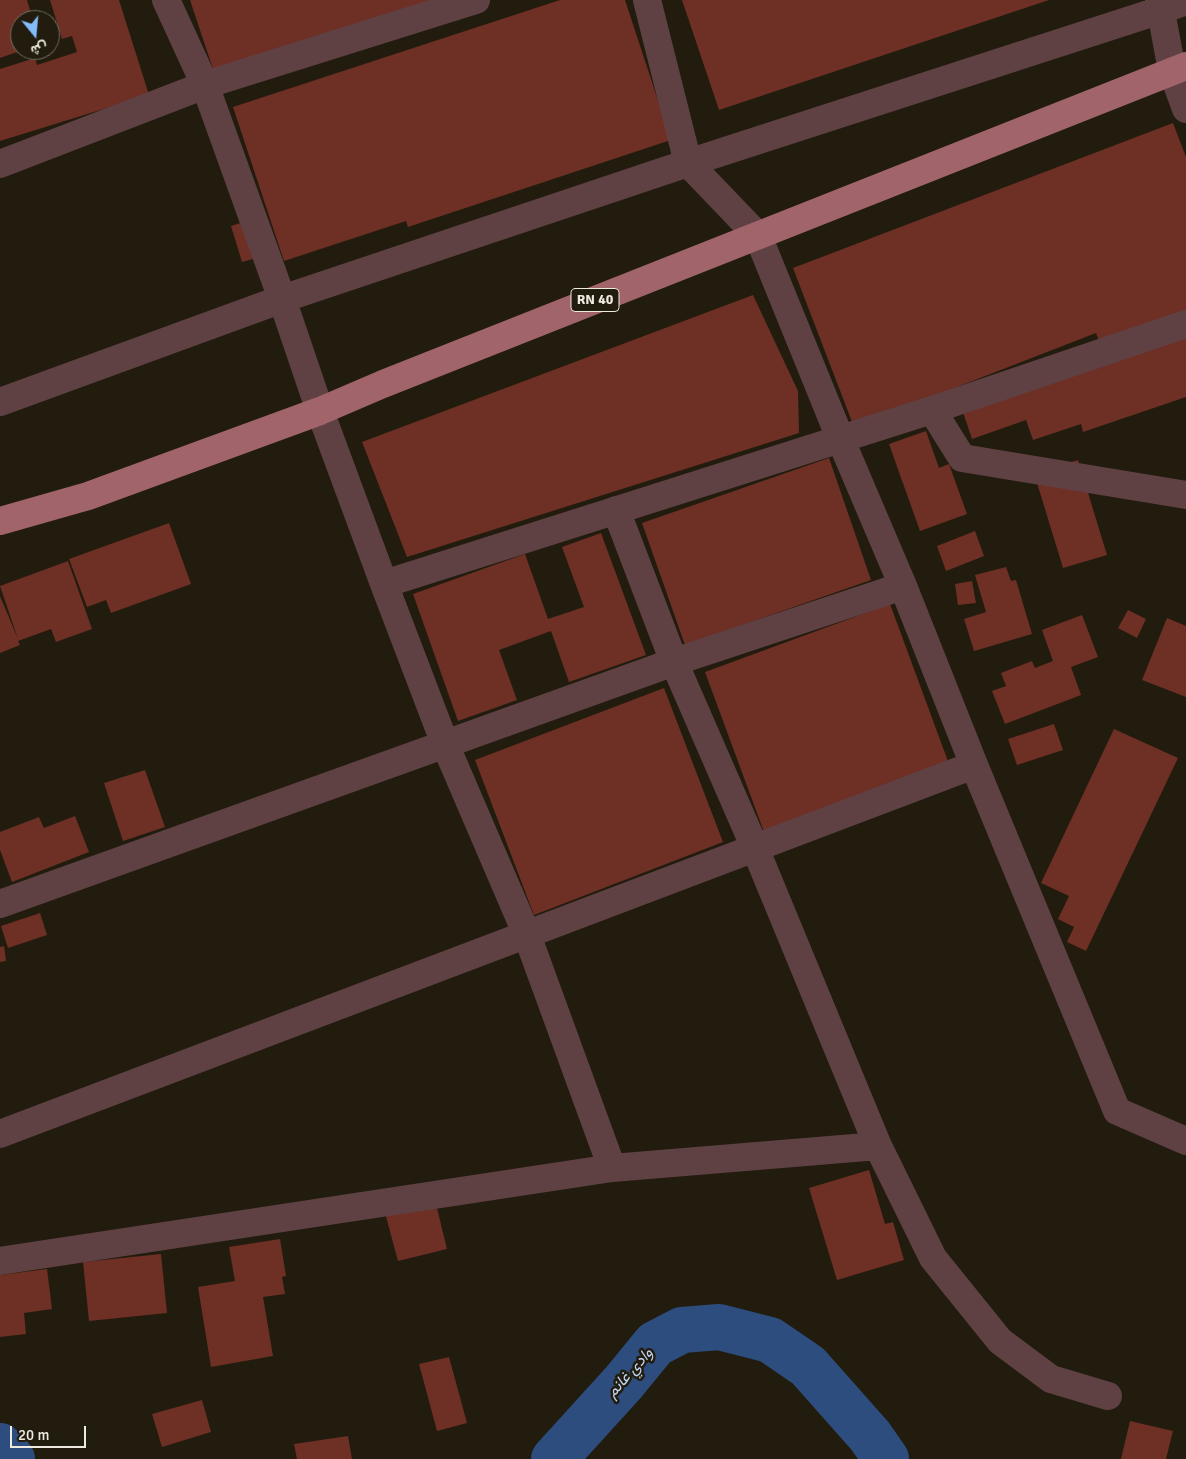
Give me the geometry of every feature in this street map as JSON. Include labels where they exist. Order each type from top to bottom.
[{"type":"main road","name":"RN 40","points":[[0,521],[88,496],[320,411],[383,384],[1179,69]]},
{"type":"street","points":[[166,0],[205,85],[320,411],[384,584],[445,744],[527,935],[612,1168]]},
{"type":"street","points":[[0,164],[205,85],[476,0]]},
{"type":"street","points":[[647,0],[688,163],[758,236],[1117,1112],[1186,1141]]},
{"type":"street","points":[[0,402],[282,299],[1169,4],[1186,109]]},
{"type":"street","points":[[384,584],[932,410],[1186,324]]},
{"type":"street","points":[[932,410],[962,458],[1186,495]]},
{"type":"street","points":[[616,510],[674,662],[755,848],[878,1146],[932,1258],[1000,1341],[1051,1379],[1108,1396]]},
{"type":"street","points":[[0,904],[674,662],[903,586]]},
{"type":"street","points":[[0,1134],[974,765]]},
{"type":"street","points":[[0,1261],[612,1168],[878,1146]]},
{"type":"building","points":[[0,0],[27,0],[30,10],[10,10],[10,54],[0,58]]},
{"type":"building","points":[[50,0],[119,0],[149,95],[0,141],[0,69],[29,60],[36,60],[37,65],[52,60],[60,60],[60,58],[77,52],[72,36],[62,39],[60,32],[60,10],[53,10]]},
{"type":"building","points":[[190,0],[432,0],[214,72]]},
{"type":"building","points":[[560,0],[625,0],[671,140],[408,227],[406,221],[284,261],[233,107]]},
{"type":"building","points":[[682,0],[1049,0],[719,110]]},
{"type":"building","points":[[1173,123],[1186,157],[1186,311],[1100,344],[1096,333],[854,427],[793,268]]},
{"type":"building","points":[[250,220],[260,257],[242,262],[231,226]]},
{"type":"building","points":[[753,295],[798,391],[799,433],[407,557],[362,442]]},
{"type":"building","points":[[1186,337],[1186,397],[1083,432],[1081,424],[1033,440],[1026,420],[972,439],[963,412]]},
{"type":"building","points":[[926,431],[939,468],[949,464],[967,514],[920,531],[889,444]]},
{"type":"building","points":[[829,458],[871,580],[685,645],[642,523]]},
{"type":"building","points":[[1078,460],[1107,555],[1063,568],[1034,473]]},
{"type":"building","points":[[169,523],[191,584],[111,613],[106,600],[87,607],[69,559]]},
{"type":"building","points":[[975,531],[984,556],[946,571],[937,546]]},
{"type":"building","points":[[601,533],[646,655],[569,682],[551,631],[499,650],[517,700],[458,721],[413,594],[525,554],[548,619],[584,607],[562,547]]},
{"type":"building","points":[[68,561],[92,629],[56,642],[51,629],[18,641],[20,645],[0,653],[0,596],[18,639],[0,586]]},
{"type":"building","points":[[1006,567],[1011,581],[1016,580],[1032,634],[974,651],[964,619],[986,612],[975,575]]},
{"type":"building","points":[[972,581],[976,603],[958,605],[955,584]]},
{"type":"building","points":[[890,604],[949,764],[764,832],[705,672]]},
{"type":"building","points":[[1128,610],[1146,619],[1137,638],[1118,628]]},
{"type":"building","points":[[1082,615],[1098,657],[1071,667],[1081,695],[1005,724],[992,691],[1006,686],[1001,673],[1032,661],[1035,668],[1053,661],[1042,630]]},
{"type":"building","points":[[1167,618],[1186,626],[1186,697],[1142,680]]},
{"type":"building","points":[[664,688],[723,842],[534,915],[475,760]]},
{"type":"building","points":[[1054,724],[1063,750],[1017,765],[1008,739]]},
{"type":"building","points":[[1114,729],[1178,758],[1086,951],[1067,942],[1074,927],[1058,919],[1069,896],[1041,883]]},
{"type":"building","points":[[145,770],[165,827],[123,841],[104,783]]},
{"type":"building","points":[[75,816],[89,852],[12,882],[0,850],[0,832],[39,817],[44,828]]},
{"type":"building","points":[[40,913],[47,935],[8,948],[1,926]]},
{"type":"building","points":[[4,946],[6,961],[0,962],[0,947]]},
{"type":"building","points":[[869,1170],[885,1224],[893,1222],[904,1260],[837,1280],[809,1188]]},
{"type":"building","points":[[435,1200],[447,1249],[398,1261],[385,1213]]},
{"type":"building","points":[[280,1239],[286,1276],[282,1277],[285,1294],[263,1297],[273,1356],[211,1367],[198,1287],[235,1281],[229,1247]]},
{"type":"building","points":[[161,1254],[167,1313],[89,1321],[83,1262]]},
{"type":"building","points":[[47,1269],[52,1309],[24,1313],[26,1334],[0,1337],[0,1275]]},
{"type":"building","points":[[449,1357],[467,1423],[437,1431],[419,1364]]},
{"type":"building","points":[[202,1400],[211,1432],[162,1447],[152,1414]]},
{"type":"building","points":[[1130,1421],[1173,1431],[1166,1459],[1121,1459]]},
{"type":"building","points":[[348,1436],[352,1459],[297,1459],[294,1444]]},
{"type":"waterway","name":"وادي غانم","points":[[554,1459],[624,1382],[655,1344],[682,1330],[719,1327],[770,1340],[808,1366],[870,1436],[886,1459]]},
{"type":"waterway","name":"وادي غانم","points":[[0,1446],[12,1459]]}]
